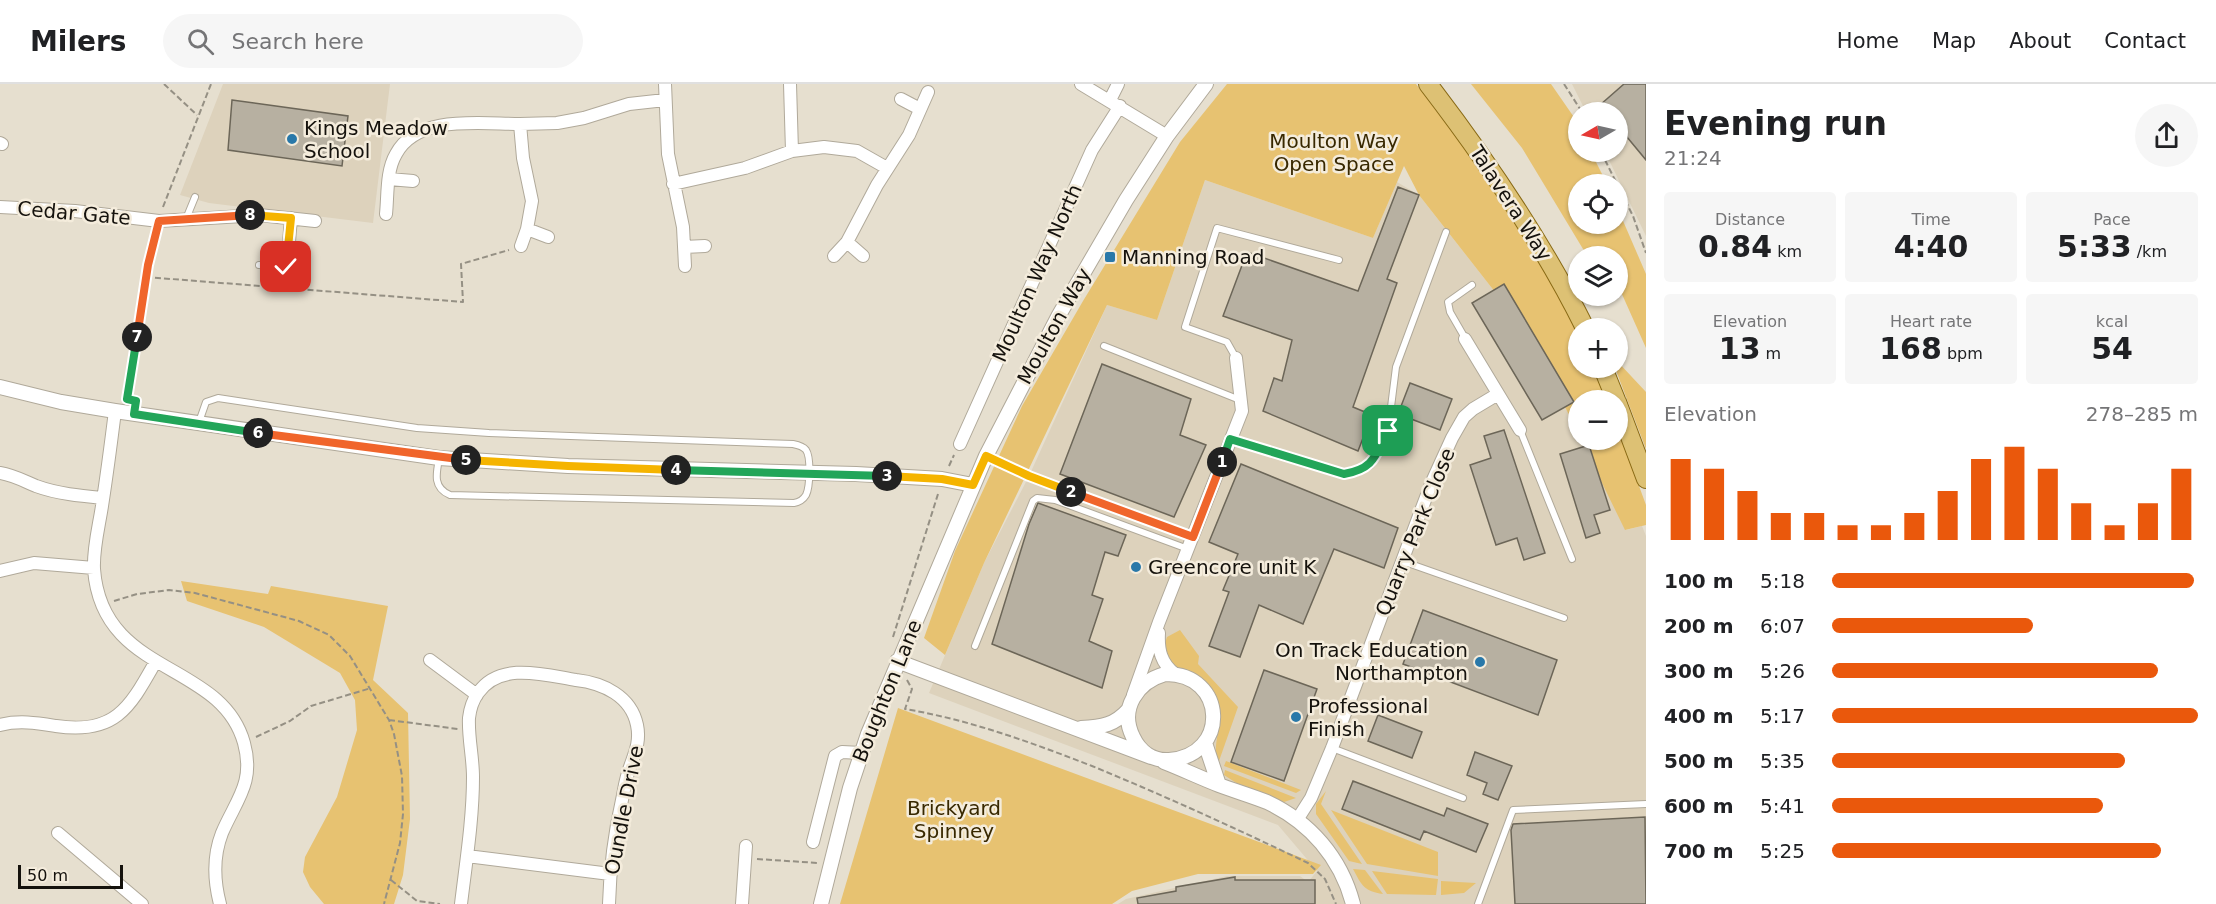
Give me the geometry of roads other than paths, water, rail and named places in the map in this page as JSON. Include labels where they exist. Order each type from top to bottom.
[{"type":"main road","name":"Talavera Way","points":[[1428,84],[1465,132],[1510,198],[1542,248],[1580,318]]},
{"type":"main road","points":[[1628,430],[1646,478]]},
{"type":"street","points":[[665,84],[668,154],[682,227],[685,266]]},
{"type":"street","points":[[790,84],[792,151]]},
{"type":"street","points":[[1081,84],[1167,136]]},
{"type":"street","name":"Moulton Way North","points":[[960,444],[1115,103],[1118,84]]},
{"type":"street","name":"Moulton Way","points":[[973,485],[1059,315],[1126,200],[1167,136],[1206,84]]},
{"type":"street","points":[[834,256],[847,242],[887,168],[909,135],[928,92]]},
{"type":"street","points":[[901,99],[920,109]]},
{"type":"street","points":[[386,214],[389,179],[395,155],[402,144],[420,130],[441,125],[557,123],[584,118],[629,104],[665,100]]},
{"type":"street","points":[[520,124],[523,158],[532,201],[521,246]]},
{"type":"street","points":[[673,184],[745,168],[792,151],[824,147],[857,151],[887,168]]},
{"type":"street","points":[[389,179],[413,181]]},
{"type":"street","name":"Cedar Gate","points":[[0,207],[75,211],[159,221],[259,215],[315,221]]},
{"type":"street","points":[[289,242],[291,218]]},
{"type":"street","points":[[527,229],[548,237]]},
{"type":"street","points":[[847,242],[863,256]]},
{"type":"street","points":[[684,247],[705,246]]},
{"type":"street","points":[[1465,339],[1520,430]]},
{"type":"street","points":[[1159,622],[1158,648],[1167,668],[1193,681],[1207,694],[1212,706],[1214,718],[1205,743],[1186,757],[1156,759],[1140,749],[1132,737],[1128,723],[1131,703],[1159,622],[1242,411],[1236,358]]},
{"type":"street","points":[[0,387],[61,402],[115,411],[439,458],[568,466],[942,479],[973,485]]},
{"type":"street","name":"Quarry Park Close","points":[[1297,819],[1311,798],[1332,747],[1431,484],[1464,417],[1498,394]]},
{"type":"street","points":[[115,411],[94,568],[102,604],[122,637],[204,690],[224,707],[233,718],[244,742],[247,759],[243,790],[222,833],[218,849],[216,877],[220,904]]},
{"type":"street","points":[[0,473],[71,495],[103,498]]},
{"type":"street","name":"Boughton Lane","points":[[821,904],[842,816],[861,753],[897,662],[973,485]]},
{"type":"street","points":[[0,571],[34,563],[94,568]]},
{"type":"street","points":[[430,660],[477,695],[469,717],[473,777],[461,904]]},
{"type":"street","points":[[0,725],[18,722],[79,728],[103,723],[115,718],[126,709],[138,694],[156,661]]},
{"type":"street","points":[[897,662],[1266,802],[1297,819],[1323,844],[1344,874],[1353,904]]},
{"type":"street","name":"Oundle Drive","points":[[477,695],[494,679],[516,672],[592,682],[608,688],[627,704],[637,723],[639,737],[622,800],[610,874],[609,904]]},
{"type":"street","points":[[1076,728],[1109,725],[1120,719],[1146,682],[1165,674],[1175,674]]},
{"type":"street","points":[[1205,743],[1219,785]]},
{"type":"street","points":[[813,842],[835,756],[842,752],[861,753]]},
{"type":"street","points":[[58,833],[142,904]]},
{"type":"street","points":[[742,904],[746,852]]},
{"type":"street","points":[[467,856],[610,874]]},
{"type":"lane","points":[[185,219],[195,197]]},
{"type":"lane","points":[[1236,358],[1227,342],[1185,327],[1217,228],[1339,260]]},
{"type":"lane","points":[[1230,439],[1344,474],[1358,472],[1371,465],[1388,431],[1396,367],[1446,232]]},
{"type":"lane","points":[[286,267],[289,242]]},
{"type":"lane","points":[[259,265],[307,269]]},
{"type":"lane","points":[[1465,339],[1450,312],[1448,302],[1472,285]]},
{"type":"lane","points":[[1104,346],[1240,400]]},
{"type":"lane","points":[[199,423],[206,402],[218,398],[417,428],[489,433],[793,444],[806,450],[809,457],[809,473],[806,496],[794,503],[450,495],[443,492],[436,482],[439,458]]},
{"type":"lane","points":[[1520,430],[1572,559]]},
{"type":"lane","points":[[975,646],[1033,501],[1037,498],[1055,500],[1189,550]]},
{"type":"lane","points":[[1402,561],[1564,618]]},
{"type":"lane","points":[[1332,747],[1463,798]]},
{"type":"lane","points":[[1478,904],[1513,810],[1646,804]]},
{"type":"place","name":"Kings Meadow School","points":[[292,139]]},
{"type":"place","name":"Manning Road","points":[[1110,257]]},
{"type":"place","name":"Greencore unit K","points":[[1136,567]]},
{"type":"place","name":"On Track Education Northampton","points":[[1480,662]]},
{"type":"place","name":"Professional Finish","points":[[1296,717]]},
{"type":"park label","name":"Moulton Way Open Space","points":[[1334,152]]},
{"type":"park label","name":"Brickyard Spinney","points":[[954,820]]}]
